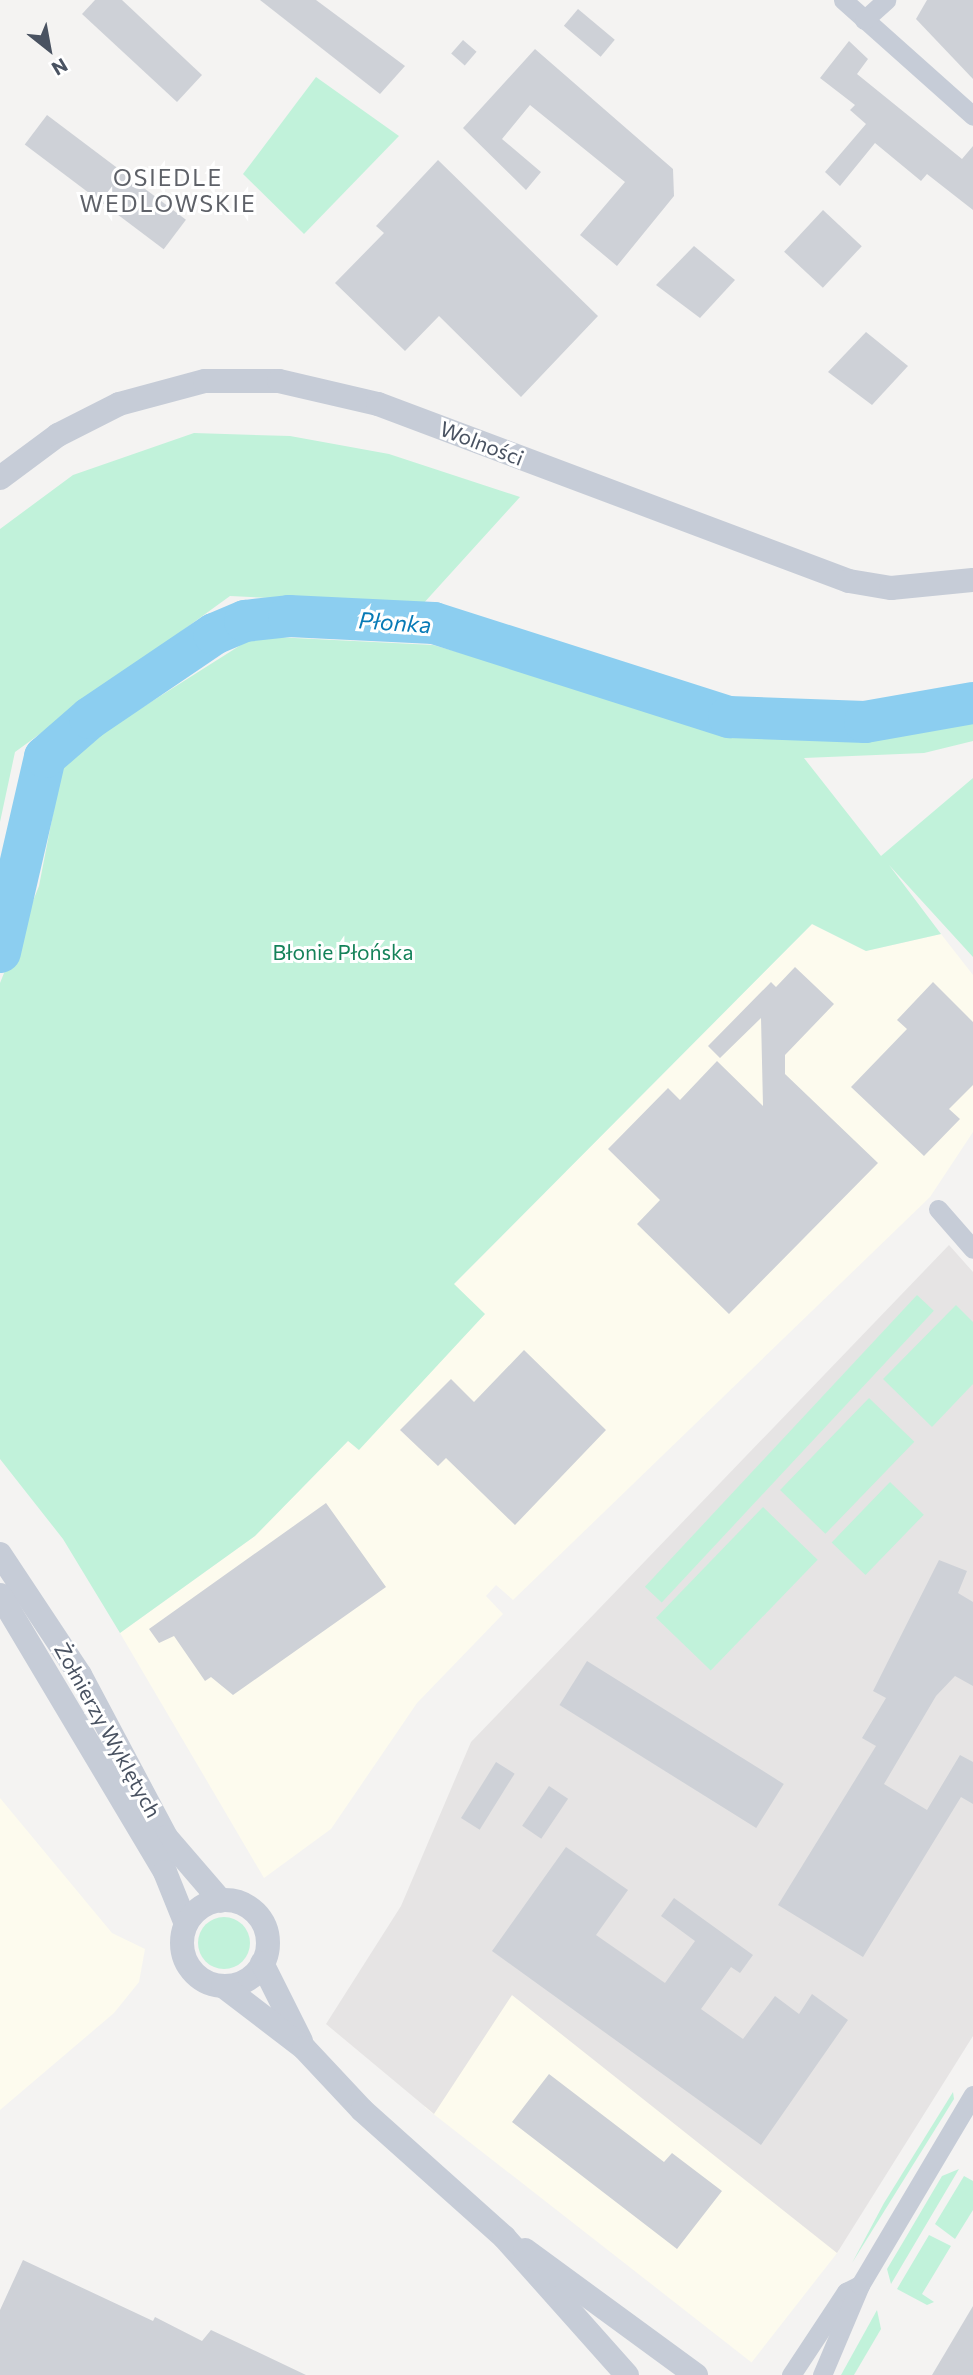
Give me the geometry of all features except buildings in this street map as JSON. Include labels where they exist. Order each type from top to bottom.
[{"type":"street","points":[[844,0],[973,116]]},
{"type":"street","points":[[864,20],[887,0]]},
{"type":"street","name":"Wolności","points":[[0,478],[58,435],[119,404],[205,382],[279,380],[378,404],[849,581],[891,588],[973,580]]},
{"type":"street","points":[[938,1209],[973,1249]]},
{"type":"street","name":"Żołnierzy Wyklętych","points":[[0,1554],[80,1675],[166,1837],[221,1901]]},
{"type":"street","name":"Żołnierzy Wyklętych","points":[[0,1595],[165,1872],[186,1924]]},
{"type":"street","points":[[223,1986],[249,1979],[262,1963],[268,1941],[258,1916],[234,1901],[206,1904],[186,1924],[187,1965],[223,1986],[304,2048],[362,2110],[504,2237],[628,2375]]},
{"type":"street","points":[[262,1963],[304,2048]]},
{"type":"street","points":[[822,2375],[860,2285],[973,2095]]},
{"type":"street","points":[[504,2237],[572,2279],[696,2375]]},
{"type":"street","points":[[791,2375],[846,2292],[860,2285]]},
{"type":"shaded area","points":[[812,924],[866,951],[941,934],[973,975],[973,1132],[930,1197],[513,1600],[496,1585],[486,1596],[503,1614],[417,1703],[331,1829],[264,1878],[120,1633],[255,1536],[349,1440],[358,1450],[485,1314],[453,1285]]},
{"type":"shaded area","points":[[949,1245],[973,1272],[973,2036],[837,2253],[512,1995],[434,2114],[326,2024],[401,1906],[471,1742]]},
{"type":"shaded area","points":[[0,1798],[112,1933],[145,1949],[139,1982],[114,2013],[0,2110]]},
{"type":"shaded area","points":[[512,1995],[839,2250],[752,2362],[425,2107]]},
{"type":"green space","points":[[316,77],[399,136],[304,234],[243,174]]},
{"type":"green space","points":[[194,433],[290,436],[389,454],[520,497],[422,605],[230,596],[15,752],[0,822],[0,529],[73,475]]},
{"type":"green space","name":"Błonie Płońska","points":[[255,636],[433,645],[728,729],[867,731],[973,714],[973,741],[924,753],[804,758],[881,856],[973,778],[973,957],[889,865],[941,934],[866,951],[812,924],[454,1284],[485,1314],[359,1450],[348,1441],[255,1536],[120,1633],[63,1539],[0,1459],[0,983],[39,886],[64,757]]},
{"type":"green space","points":[[917,1295],[934,1311],[662,1602],[645,1587]]},
{"type":"green space","points":[[956,1305],[973,1322],[973,1384],[932,1427],[883,1379]]},
{"type":"green space","points":[[869,1398],[914,1442],[825,1534],[780,1490]]},
{"type":"green space","points":[[890,1482],[924,1515],[865,1575],[832,1542]]},
{"type":"green space","points":[[763,1507],[818,1560],[711,1671],[656,1618]]},
{"type":"green space","points":[[224,1917],[243,1924],[250,1943],[243,1962],[224,1969],[205,1962],[198,1943],[205,1924]]},
{"type":"green space","points":[[953,2092],[954,2099],[852,2263],[884,2203]]},
{"type":"green space","points":[[959,2169],[891,2284],[887,2269],[942,2176]]},
{"type":"green space","points":[[964,2176],[973,2181],[973,2210],[955,2239],[935,2224]]},
{"type":"green space","points":[[929,2235],[951,2246],[922,2294],[934,2302],[927,2305],[897,2289]]},
{"type":"green space","points":[[877,2310],[881,2329],[854,2375],[841,2375]]},
{"type":"waterway","name":"Płonka","points":[[0,952],[45,757],[90,718],[214,634],[245,621],[289,616],[434,623],[729,717],[865,722],[973,703]]},
{"type":"district","name":"OSIEDLE WEDLOWSKIE","points":[[168,190]]}]
